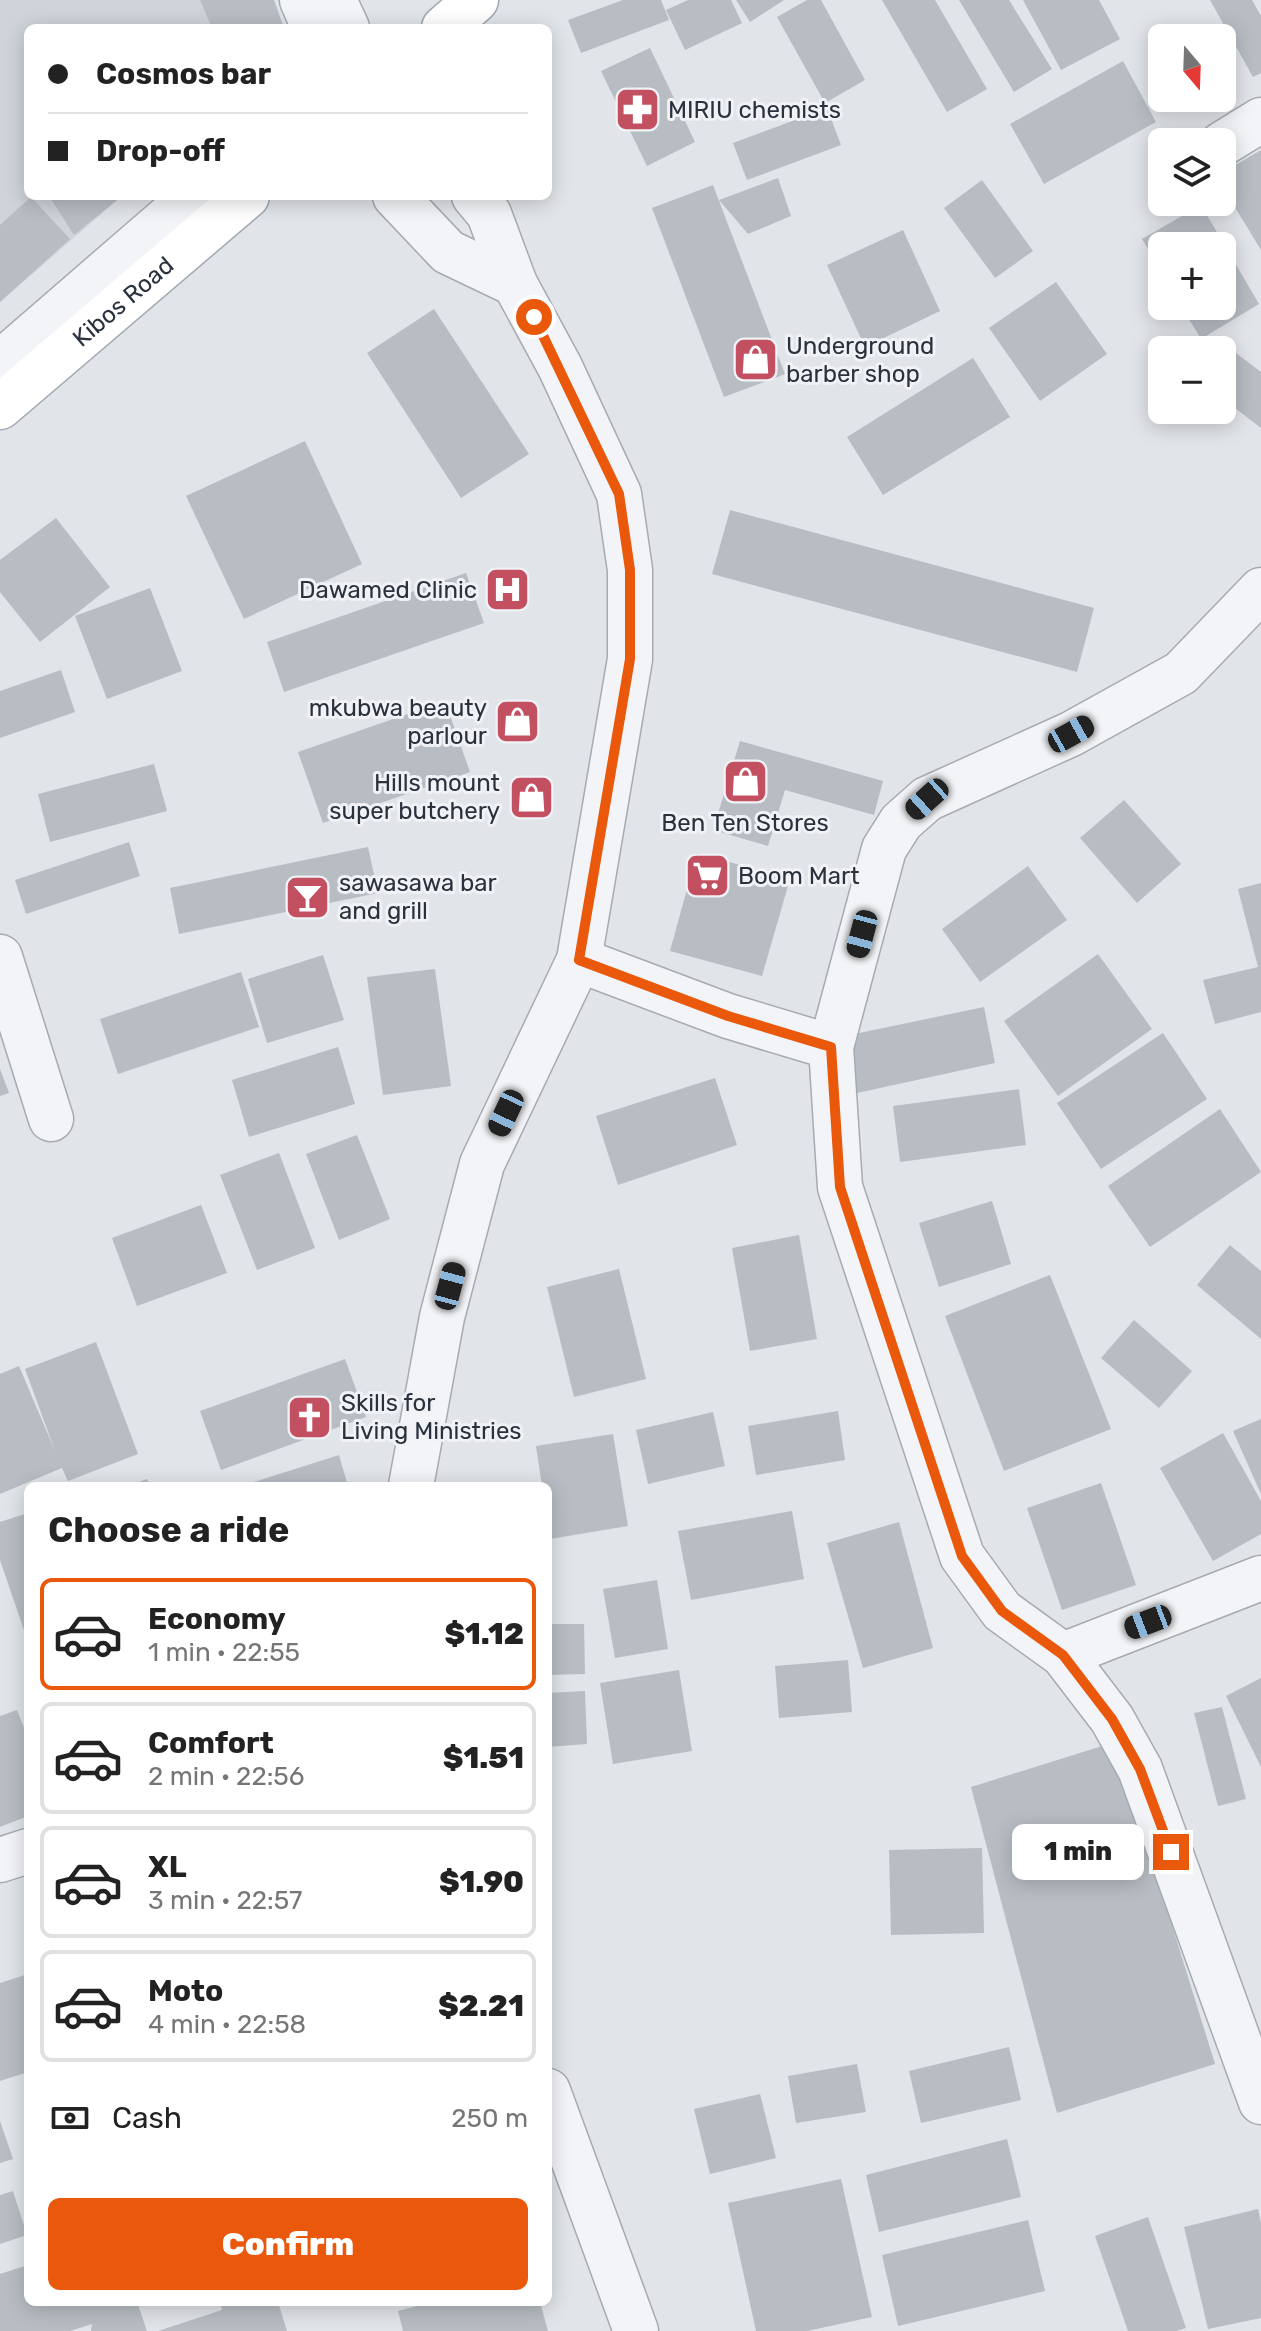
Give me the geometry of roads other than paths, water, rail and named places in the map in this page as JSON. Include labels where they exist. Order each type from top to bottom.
[{"type":"main road","points":[[449,24],[476,0]]},
{"type":"main road","name":"Kibos Road","points":[[0,407],[242,200]]},
{"type":"street","points":[[302,0],[312,24]]},
{"type":"street","points":[[334,0],[345,24]]},
{"type":"street","points":[[1236,135],[1261,120]]},
{"type":"street","points":[[0,363],[188,200]]},
{"type":"street","points":[[399,200],[448,252],[515,284]]},
{"type":"street","points":[[412,1482],[442,1317],[482,1164],[579,960],[630,659],[630,570],[619,494],[560,367],[515,284],[489,214],[477,200]]},
{"type":"street","points":[[1261,590],[1181,673],[1071,734],[927,799],[901,822],[884,849],[831,1047],[840,1187],[962,1556],[1002,1611],[1063,1655],[1112,1719],[1140,1769],[1261,2102]]},
{"type":"street","points":[[0,957],[51,1119]]},
{"type":"street","points":[[579,960],[728,1016],[831,1047]]},
{"type":"street","points":[[1063,1655],[1261,1578]]},
{"type":"street","points":[[0,1860],[24,1852]]},
{"type":"street","points":[[552,2102],[636,2331]]},
{"type":"place","name":"MIRIU chemists","points":[[637,110]]},
{"type":"place","name":"Underground barber shop","points":[[755,360]]},
{"type":"place","name":"Dawamed Clinic","points":[[508,590]]},
{"type":"place","name":"mkubwa beauty parlour","points":[[518,722]]},
{"type":"place","name":"Ben Ten Stores","points":[[745,781]]},
{"type":"place","name":"Hills mount super butchery","points":[[531,797]]},
{"type":"place","name":"Boom Mart","points":[[707,876]]},
{"type":"place","name":"sawasawa bar and grill","points":[[308,897]]},
{"type":"place","name":"Skills for Living Ministries","points":[[310,1417]]}]
